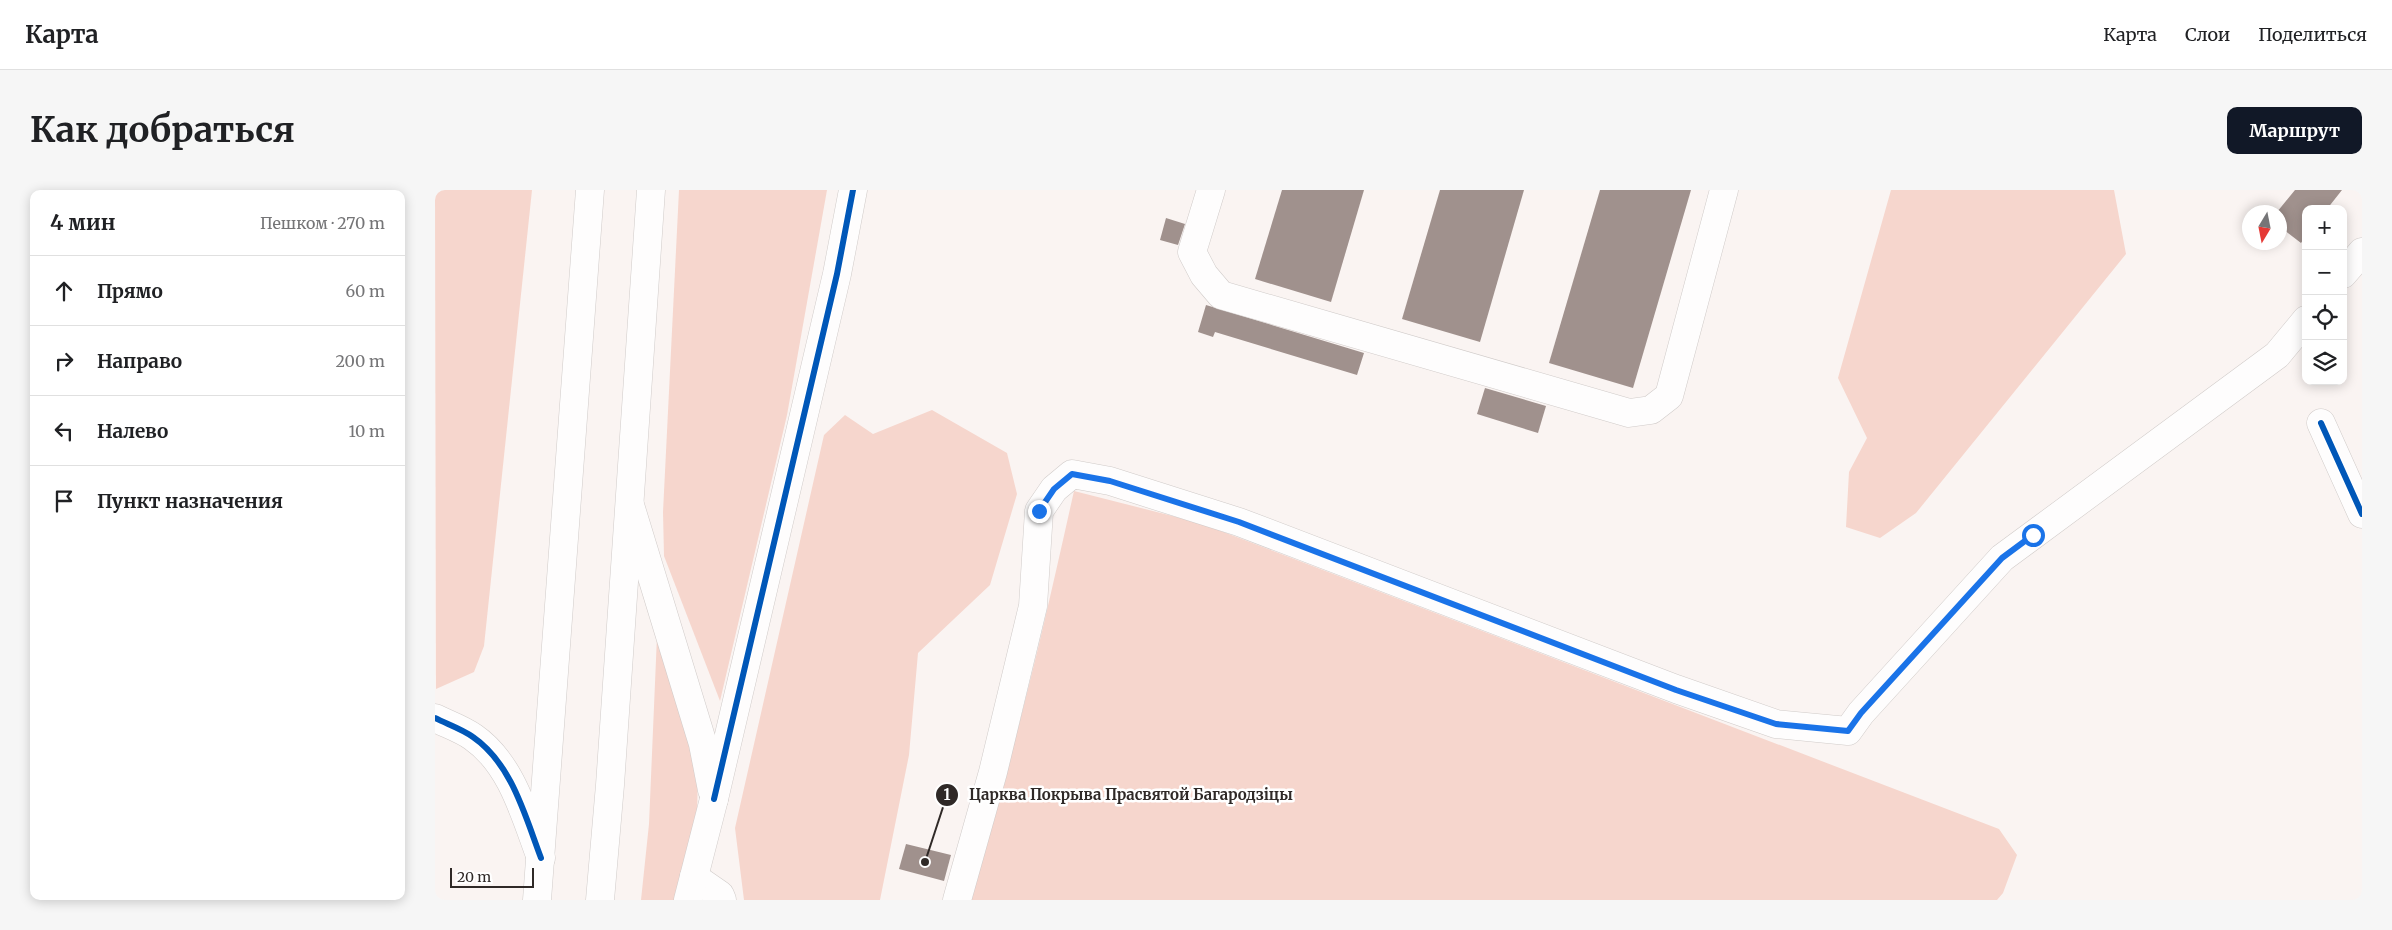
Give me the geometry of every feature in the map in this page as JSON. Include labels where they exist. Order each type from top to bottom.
[{"type":"main road","points":[[537,900],[590,190]]},
{"type":"main road","points":[[600,900],[630,506],[651,190]]},
{"type":"main road","points":[[722,900],[720,895],[691,888],[714,799],[837,274],[853,190]]},
{"type":"main road","points":[[1211,190],[1192,252],[1204,275],[1221,295],[1629,412],[1651,410],[1669,396],[1724,190]]},
{"type":"main road","points":[[2347,269],[2362,252]]},
{"type":"main road","points":[[957,900],[993,772],[1033,606],[1039,511],[1054,489],[1072,474],[1110,481],[1239,522],[1676,690],[1776,724],[1848,731],[1861,713],[2002,558],[2277,355],[2302,325]]},
{"type":"main road","points":[[2321,423],[2362,514]]},
{"type":"main road","points":[[630,506],[703,744],[714,799]]},
{"type":"main road","points":[[435,718],[473,737],[499,760],[516,793],[541,858]]},
{"type":"shaded area","points":[[435,190],[532,190],[484,646],[474,672],[436,689]]},
{"type":"shaded area","points":[[679,190],[827,190],[787,415],[720,701],[664,556],[663,512]]},
{"type":"shaded area","points":[[1891,190],[2114,190],[2126,254],[1916,513],[1880,538],[1846,527],[1849,472],[1867,438],[1838,378]]},
{"type":"shaded area","points":[[932,410],[1007,453],[1017,494],[990,585],[918,653],[909,755],[880,900],[744,900],[735,828],[824,435],[845,415],[873,434]]},
{"type":"shaded area","points":[[1074,491],[1200,523],[1999,829],[2017,855],[2003,893],[1997,900],[966,900],[1013,749],[1039,646]]},
{"type":"shaded area","points":[[657,636],[698,765],[697,819],[676,900],[641,900],[649,824]]},
{"type":"building","points":[[1282,190],[1364,190],[1331,302],[1255,279]]},
{"type":"building","points":[[1440,190],[1524,190],[1480,342],[1402,319]]},
{"type":"building","points":[[1600,190],[1691,190],[1633,388],[1549,363]]},
{"type":"building","points":[[2295,190],[2342,190],[2330,205],[2302,205],[2301,243],[2287,232],[2287,205],[2283,205]]},
{"type":"building","points":[[1166,218],[1185,224],[1178,245],[1160,240]]},
{"type":"building","points":[[1206,305],[1364,353],[1357,375],[1215,332],[1213,337],[1198,332]]},
{"type":"building","points":[[1485,388],[1546,406],[1538,433],[1477,414]]},
{"type":"building","points":[[906,844],[951,855],[944,881],[899,869]]},
{"type":"cycle path","points":[[714,799],[837,274],[853,190]]},
{"type":"cycle path","points":[[2321,423],[2362,514]]},
{"type":"cycle path","points":[[435,718],[473,737],[498,761],[516,792],[541,858]]},
{"type":"place","name":"Царква Покрыва Прасвятой Багародзіцы","points":[[925,862]]},
{"type":"route","points":[[1039,511],[1054,489],[1072,474],[1110,481],[1239,522],[1676,690],[1776,724],[1848,731],[1861,713],[2002,558],[2033,535]]}]
